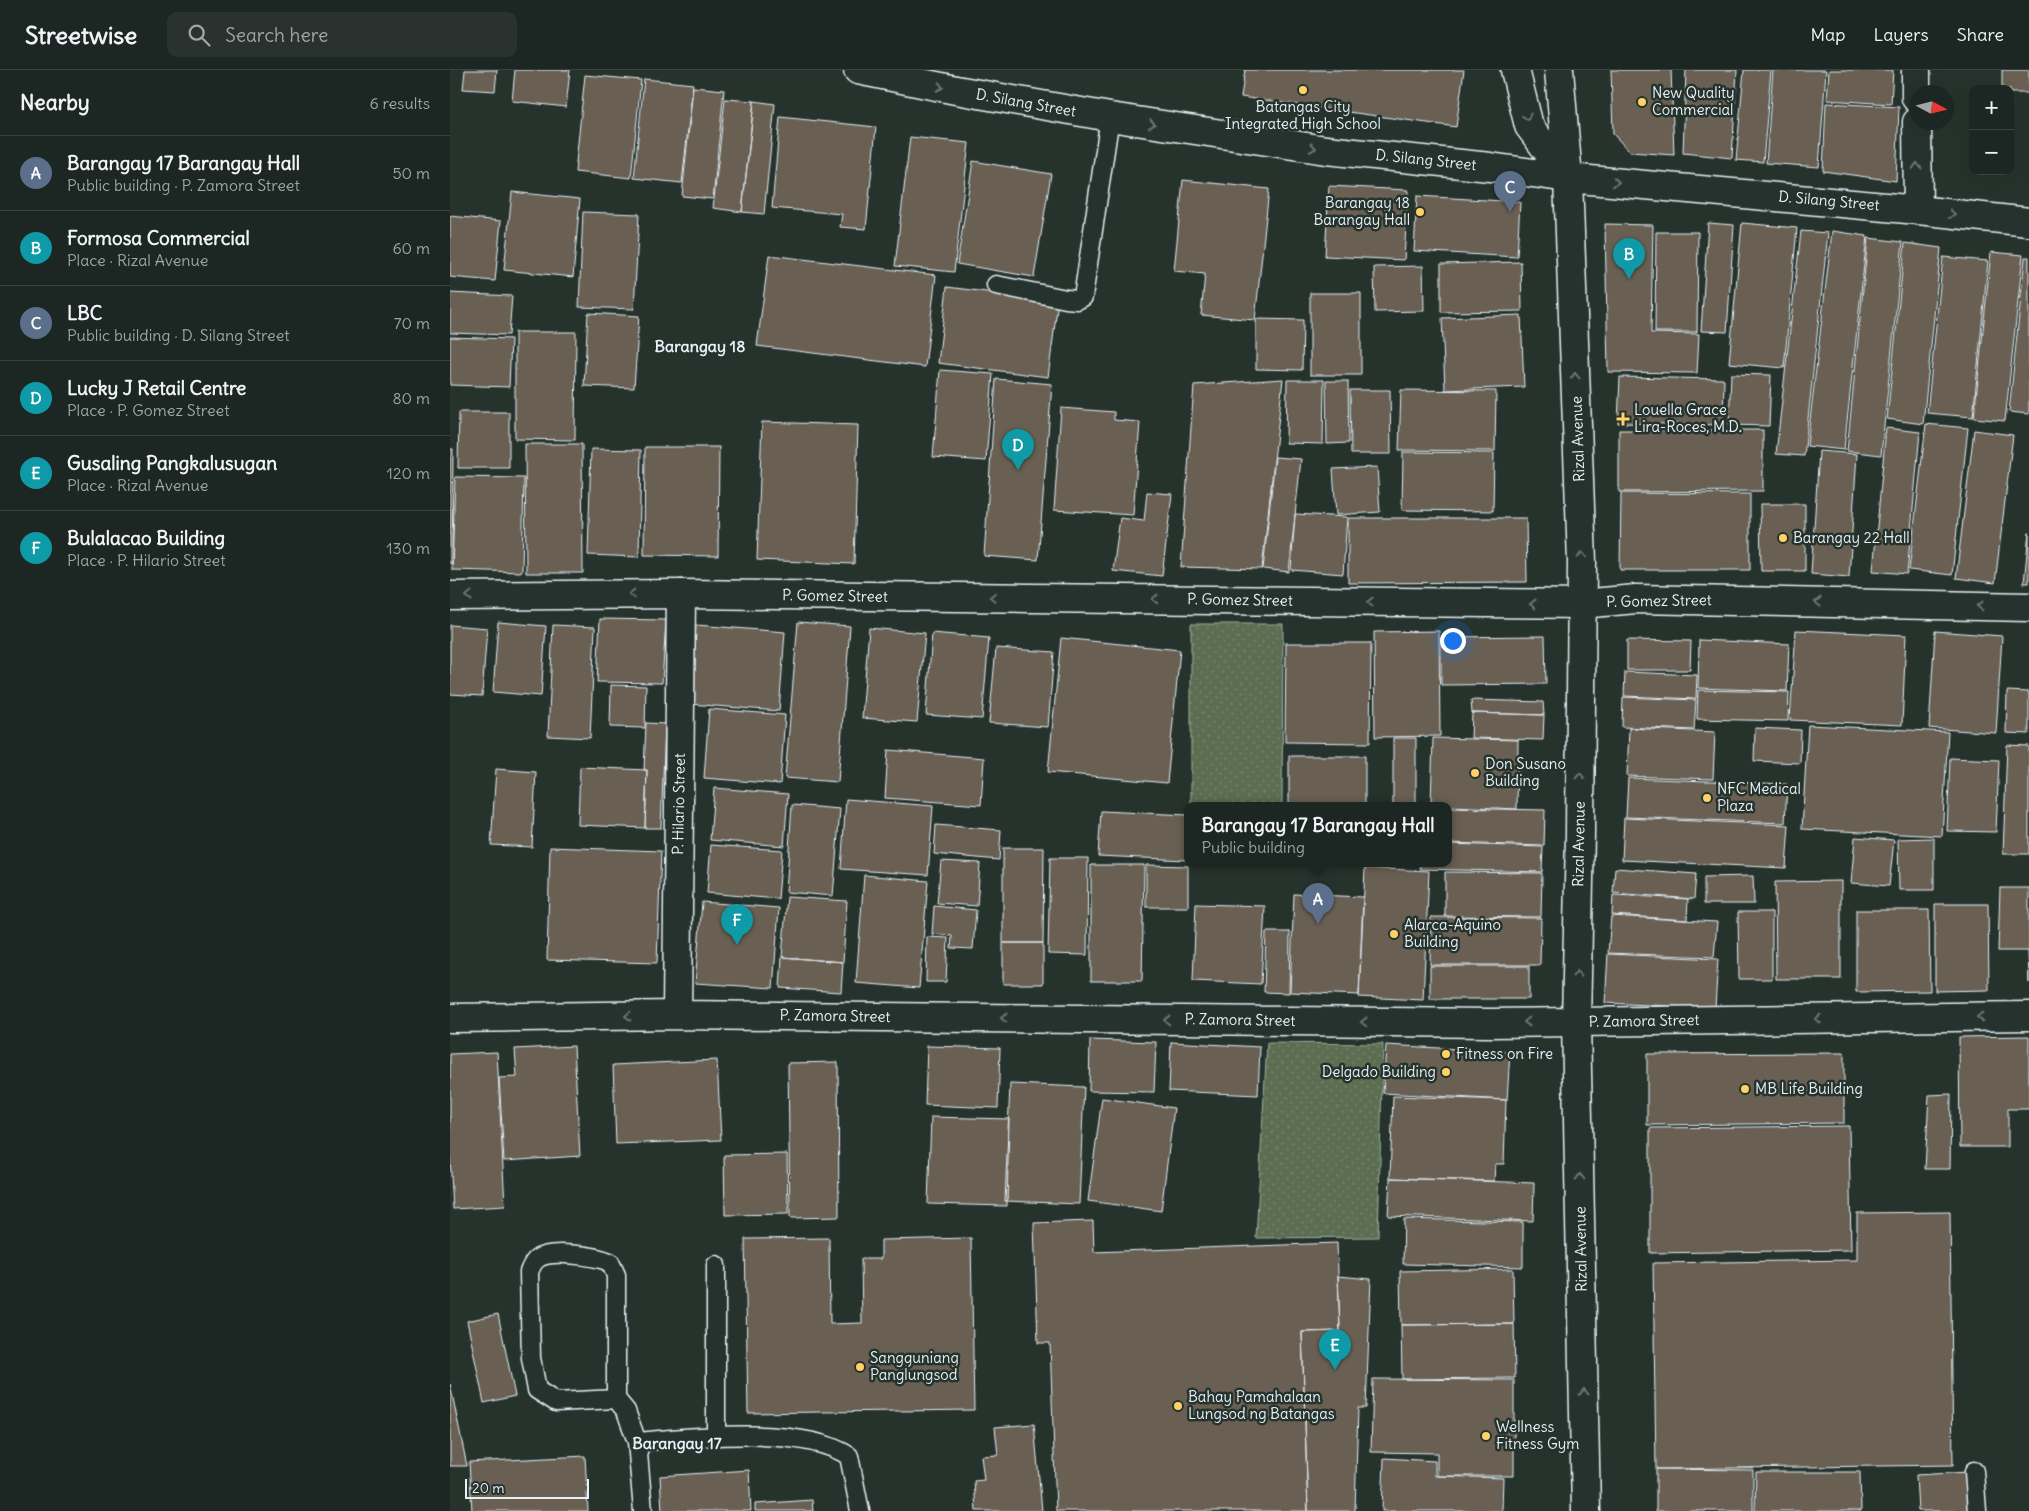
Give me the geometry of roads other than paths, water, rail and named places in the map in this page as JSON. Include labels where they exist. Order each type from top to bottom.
[{"type":"street","name":"D. Silang Street","points":[[858,70],[956,90],[1110,117],[1326,150],[1490,167],[1568,178],[2029,222]]},
{"type":"street","points":[[1514,70],[1529,126],[1568,178]]},
{"type":"street","name":"Rizal Avenue","points":[[1560,70],[1568,178],[1582,562],[1580,844],[1576,1022],[1586,1511]]},
{"type":"street","points":[[1916,70],[1916,85]]},
{"type":"street","points":[[1917,130],[1918,210]]},
{"type":"street","name":"P. Gomez Street","points":[[450,596],[680,594],[1581,604],[1636,599],[2029,607]]},
{"type":"street","name":"P. Hilario Street","points":[[677,1015],[680,594]]},
{"type":"street","name":"P. Zamora Street","points":[[450,1018],[677,1015],[1576,1022],[2029,1016]]},
{"type":"lane","points":[[996,285],[1066,299],[1077,300],[1083,297],[1110,117]]},
{"type":"lane","points":[[616,1399],[556,1402],[537,1390],[531,1358],[529,1272],[534,1260],[546,1254],[598,1258],[610,1262],[616,1275],[616,1399],[626,1411],[637,1442],[643,1511]]},
{"type":"lane","points":[[716,1265],[716,1435]]},
{"type":"lane","points":[[637,1442],[716,1435],[798,1439],[837,1448],[850,1456],[860,1511]]},
{"type":"lane","points":[[1974,1470],[1977,1511]]},
{"type":"place","name":"Batangas City Integrated High School","points":[[1303,90]]},
{"type":"place","name":"New Quality Commercial","points":[[1642,102]]},
{"type":"place","name":"Barangay 18 Barangay Hall","points":[[1420,212]]},
{"type":"place","name":"LBC","points":[[1510,212]]},
{"type":"place","name":"Formosa Commercial","points":[[1629,279]]},
{"type":"place","name":"Louella Grace Lira-Roces, M.D.","points":[[1623,419]]},
{"type":"place","name":"Lucky J Retail Centre","points":[[1018,470]]},
{"type":"place","name":"Barangay 22 Hall","points":[[1783,538]]},
{"type":"place","name":"Don Susano Building","points":[[1475,773]]},
{"type":"place","name":"NFC Medical Plaza","points":[[1707,798]]},
{"type":"place","name":"Barangay 17 Barangay Hall","points":[[1318,924]]},
{"type":"place","name":"Alarca-Aquino Building","points":[[1394,934]]},
{"type":"place","name":"Bulalacao Building","points":[[737,945]]},
{"type":"place","name":"Fitness on Fire","points":[[1446,1054]]},
{"type":"place","name":"Delgado Building","points":[[1446,1072]]},
{"type":"place","name":"MB Life Building","points":[[1745,1089]]},
{"type":"place","name":"Sangguniang Panglungsod","points":[[860,1367]]},
{"type":"place","name":"Gusaling Pangkalusugan","points":[[1335,1370]]},
{"type":"place","name":"Bahay Pamahalaan Lungsod ng Batangas","points":[[1178,1406]]},
{"type":"place","name":"Wellness Fitness Gym","points":[[1486,1436]]},
{"type":"district","name":"Barangay 18","points":[[700,346]]},
{"type":"district","name":"Barangay 17","points":[[677,1443]]}]
